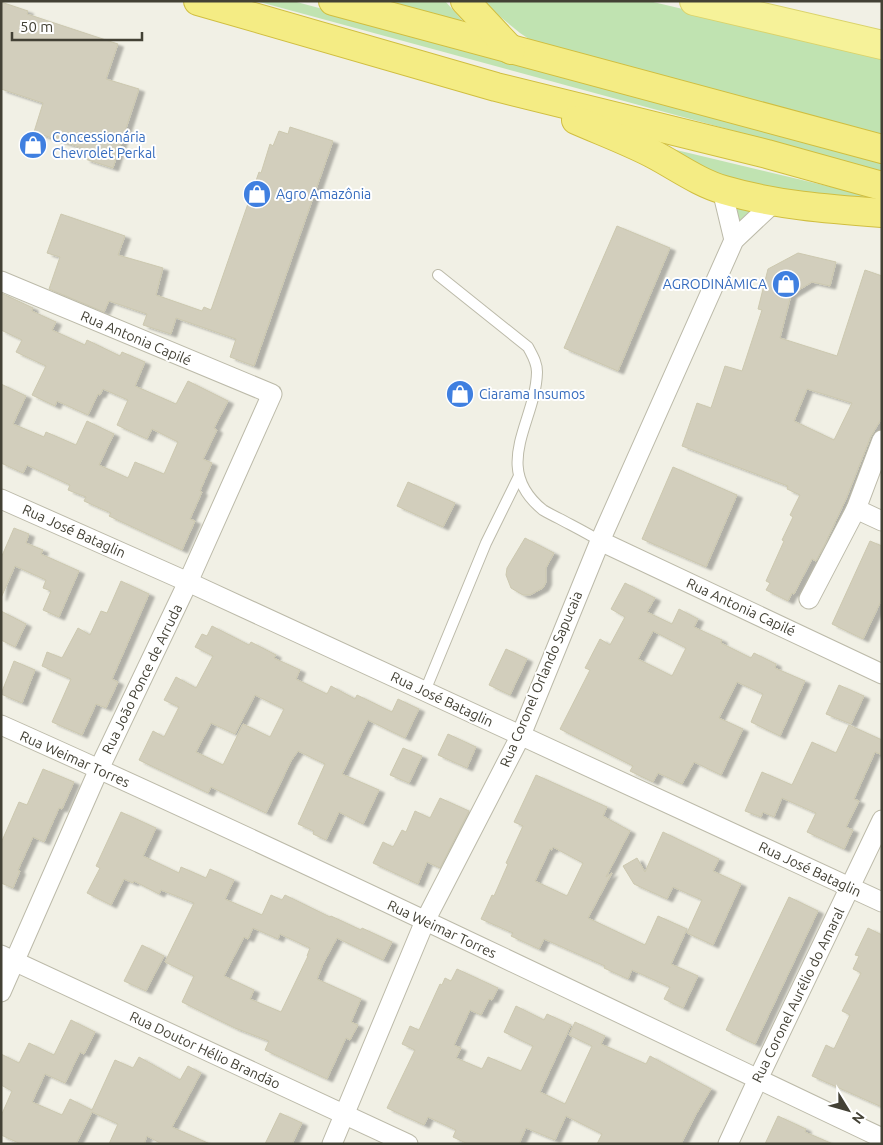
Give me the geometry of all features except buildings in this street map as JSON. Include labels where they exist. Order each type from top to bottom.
[{"type":"highway","points":[[198,1],[496,87],[766,154],[882,186]]},
{"type":"highway","points":[[333,1],[882,149]]},
{"type":"highway","points":[[465,1],[512,50]]},
{"type":"highway","points":[[496,87],[650,152],[722,190],[778,203],[822,209],[882,213]]},
{"type":"main road","points":[[694,1],[882,46]]},
{"type":"street","points":[[722,190],[734,240],[768,208],[778,203]]},
{"type":"street","name":"Rua Coronel Orlando Sapucaia","points":[[332,1144],[346,1115],[425,921],[520,735],[600,541],[734,240]]},
{"type":"street","name":"Rua Antonia Capilé","points":[[1,281],[272,394]]},
{"type":"street","name":"Rua João Ponce de Arruda","points":[[1,992],[8,959],[188,582],[272,394]]},
{"type":"street","points":[[809,599],[856,509],[882,440]]},
{"type":"street","name":"Rua José Bataglin","points":[[1,499],[188,582],[882,902]]},
{"type":"street","points":[[856,509],[882,521]]},
{"type":"street","name":"Rua Antonia Capilé","points":[[600,541],[882,674]]},
{"type":"street","name":"Rua Weimar Torres","points":[[1,725],[425,921],[882,1138]]},
{"type":"street","name":"Rua Coronel Aurélio do Amaral","points":[[728,1144],[882,820]]},
{"type":"street","name":"Rua Doutor Hélio Brandão","points":[[8,959],[408,1144]]},
{"type":"lane","points":[[438,275],[528,347],[535,360],[537,371],[517,452],[519,476],[528,494],[543,510],[600,541]]},
{"type":"lane","points":[[426,691],[486,543],[519,476]]},
{"type":"green space","points":[[256,1],[293,1],[882,160],[882,171]]},
{"type":"green space","points":[[378,1],[445,1],[462,20],[460,22]]},
{"type":"green space","points":[[481,1],[649,1],[882,56],[882,139],[535,43]]},
{"type":"green space","points":[[668,148],[882,199],[882,206],[716,179]]},
{"type":"green space","points":[[735,200],[759,206],[739,222]]},
{"type":"place","name":"Concessionária Chevrolet Perkal","points":[[33,145]]},
{"type":"place","name":"Agro Amazônia","points":[[257,194]]},
{"type":"place","name":"AGRODINÂMICA","points":[[786,284]]},
{"type":"place","name":"Ciarama Insumos","points":[[460,394]]}]
